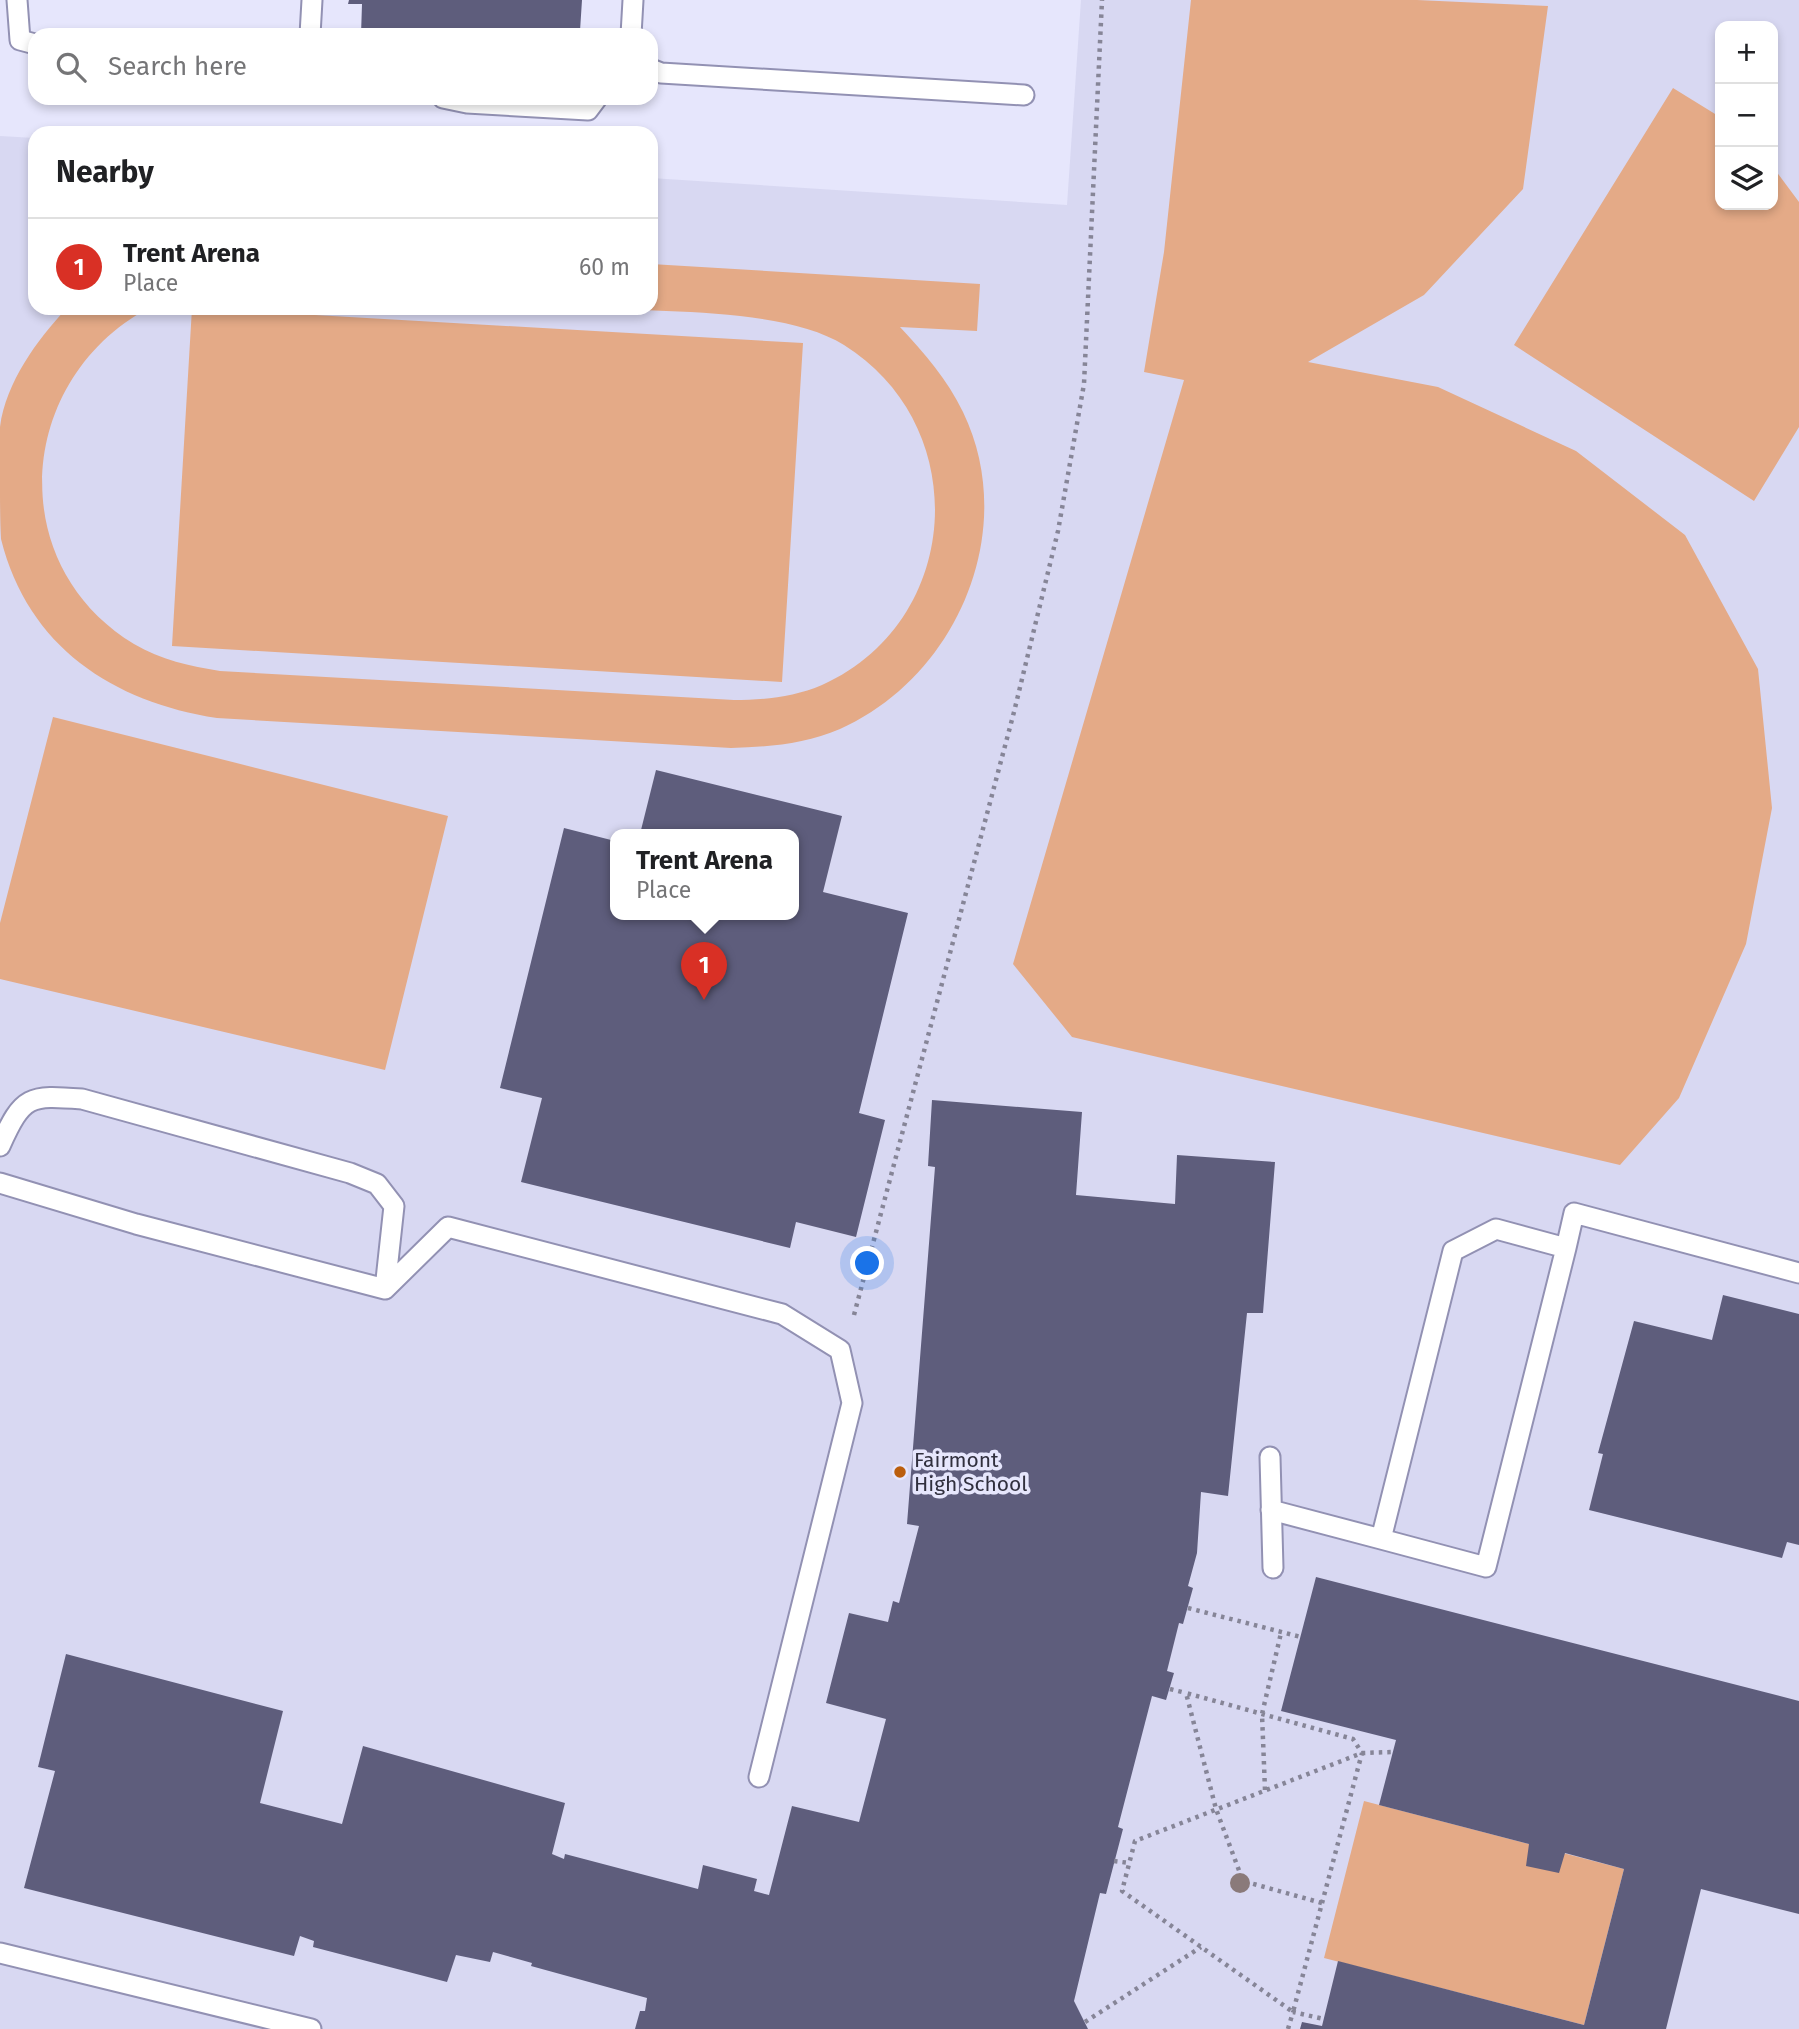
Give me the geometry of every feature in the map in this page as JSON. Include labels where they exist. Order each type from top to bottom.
[{"type":"lane","points":[[17,0],[20,40],[28,42]]},
{"type":"lane","points":[[310,28],[312,0]]},
{"type":"lane","points":[[632,28],[634,0]]},
{"type":"lane","points":[[658,72],[1024,96]]},
{"type":"lane","points":[[502,105],[588,110],[592,105]]},
{"type":"lane","points":[[0,1146],[15,1113],[40,1096],[82,1100],[350,1173],[377,1185],[394,1206],[385,1289]]},
{"type":"lane","points":[[0,1184],[136,1224],[385,1289]]},
{"type":"lane","points":[[1271,1510],[1486,1567],[1574,1213],[1799,1273]]},
{"type":"lane","points":[[385,1289],[448,1227],[782,1314],[840,1350],[852,1403],[759,1777]]},
{"type":"lane","points":[[1381,1539],[1453,1251],[1496,1229],[1566,1248]]},
{"type":"lane","points":[[1270,1457],[1273,1568]]},
{"type":"lane","points":[[0,1953],[311,2029]]},
{"type":"path","points":[[854,1315],[1014,712],[1058,531],[1084,384],[1102,0]]},
{"type":"path","points":[[1188,1608],[1301,1637]]},
{"type":"path","points":[[1265,1790],[1262,1714],[1282,1633]]},
{"type":"path","points":[[1170,1689],[1353,1739],[1362,1753],[1289,2029]]},
{"type":"path","points":[[1186,1693],[1216,1810],[1243,1881],[1322,1903]]},
{"type":"path","points":[[1324,2019],[1293,2012],[1122,1891],[1129,1863],[1135,1841],[1362,1753],[1393,1752]]},
{"type":"path","points":[[1114,1861],[1129,1863]]},
{"type":"path","points":[[1085,2022],[1201,1947]]},
{"type":"shaded area","name":"Fairmont High School","points":[[1081,0],[1799,0],[1799,2029],[0,2029],[0,136],[28,138],[28,315],[658,315],[658,178],[1067,205]]},
{"type":"shaded area","points":[[1191,0],[1417,0],[1548,6],[1523,189],[1424,295],[1308,362],[1438,387],[1576,451],[1685,535],[1758,669],[1772,808],[1746,944],[1679,1098],[1620,1165],[1072,1037],[1013,964],[1184,380],[1144,372],[1164,252]]},
{"type":"shaded area","points":[[1673,88],[1715,114],[1715,210],[1778,210],[1778,174],[1799,202],[1799,427],[1754,501],[1514,345]]},
{"type":"shaded area","points":[[658,264],[980,284],[977,331],[900,327],[927,357],[950,389],[963,412],[979,457],[984,504],[980,550],[967,595],[945,637],[917,674],[881,705],[840,729],[787,744],[731,748],[217,718],[179,710],[143,698],[110,683],[80,663],[54,639],[32,610],[14,577],[1,539],[0,427],[3,410],[16,378],[34,348],[61,315],[139,315],[105,339],[72,379],[51,424],[42,472],[46,521],[62,568],[91,609],[134,644],[176,662],[220,671],[734,700],[779,697],[822,685],[869,656],[903,617],[925,571],[935,522],[931,472],[915,423],[886,380],[844,345],[818,333],[787,324],[658,310]]},
{"type":"shaded area","points":[[192,315],[314,315],[803,343],[782,682],[172,646]]},
{"type":"shaded area","points":[[53,717],[448,816],[385,1070],[0,979],[0,923]]},
{"type":"shaded area","points":[[1364,1801],[1624,1869],[1584,2025],[1324,1958]]},
{"type":"building","points":[[349,0],[582,0],[580,28],[361,28],[362,4],[348,4]]},
{"type":"building","points":[[656,770],[842,816],[823,892],[908,913],[859,1113],[885,1120],[856,1237],[796,1222],[790,1248],[521,1182],[542,1098],[500,1088],[564,828],[610,840],[610,920],[799,920],[799,829],[641,829]]},
{"type":"building","name":"Fairmont High School","points":[[932,1100],[1082,1112],[1076,1195],[1175,1204],[1177,1155],[1275,1162],[1263,1313],[1247,1313],[1228,1496],[1201,1492],[1197,1553],[1188,1586],[1193,1588],[1183,1624],[1179,1623],[1167,1671],[1174,1673],[1166,1700],[1152,1696],[1118,1827],[1123,1829],[1106,1894],[1100,1893],[1074,2001],[1088,2029],[635,2029],[640,2011],[645,2011],[647,1998],[531,1966],[532,1963],[493,1952],[490,1962],[456,1955],[447,1982],[313,1947],[314,1941],[300,1936],[294,1956],[24,1888],[55,1771],[38,1767],[66,1654],[283,1711],[260,1803],[342,1824],[363,1746],[565,1803],[552,1854],[564,1859],[565,1854],[698,1889],[703,1865],[757,1879],[754,1891],[769,1895],[792,1806],[859,1822],[886,1719],[826,1703],[849,1613],[888,1622],[893,1601],[899,1603],[919,1526],[907,1524],[935,1167],[928,1166]]},
{"type":"building","points":[[1723,1295],[1799,1314],[1799,1545],[1787,1542],[1782,1558],[1589,1510],[1603,1454],[1598,1453],[1634,1321],[1712,1340]]},
{"type":"building","points":[[1316,1577],[1799,1701],[1799,1914],[1701,1889],[1666,2029],[1300,2029],[1302,2022],[1322,2026],[1338,1961],[1584,2025],[1624,1869],[1565,1853],[1559,1873],[1526,1866],[1529,1844],[1379,1805],[1396,1740],[1281,1711]]},
{"type":"place","name":"Trent Arena","points":[[704,1000]]},
{"type":"place","name":"Fairmont High School","points":[[900,1472]]}]
